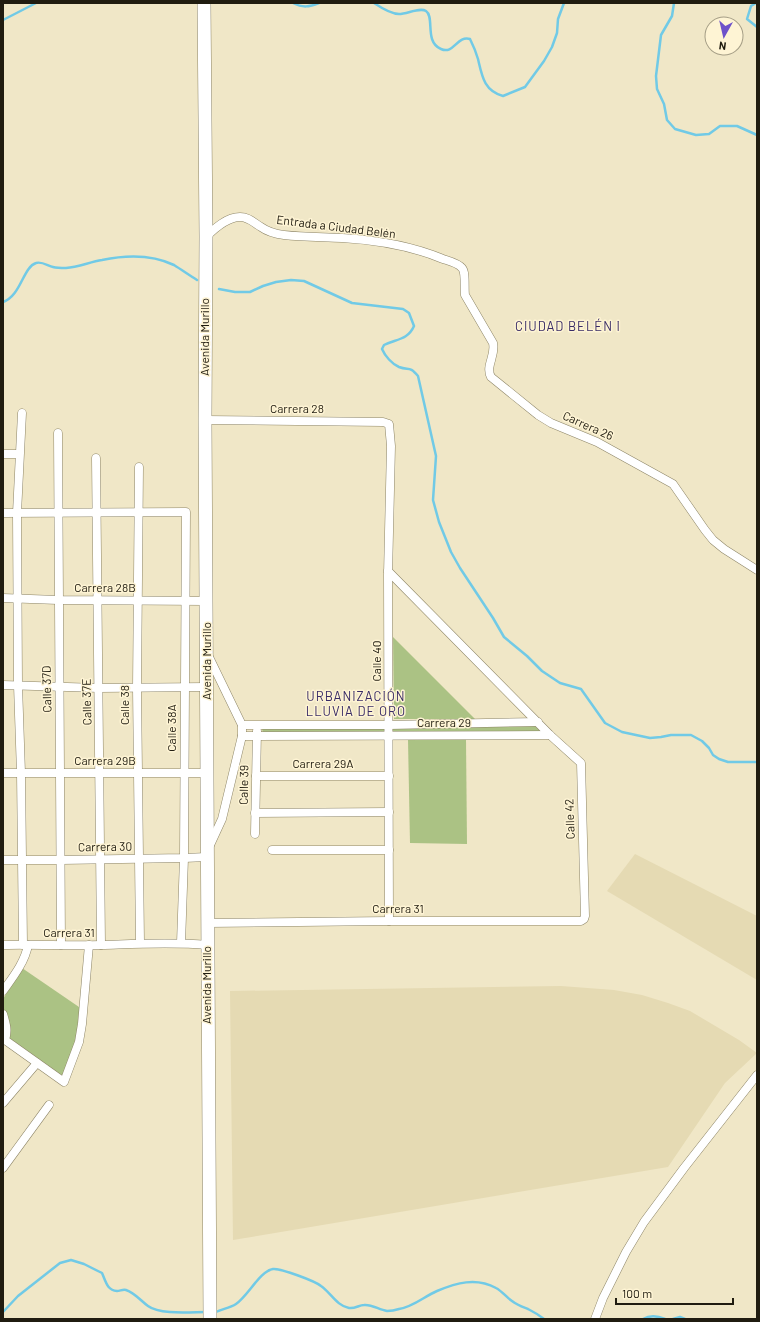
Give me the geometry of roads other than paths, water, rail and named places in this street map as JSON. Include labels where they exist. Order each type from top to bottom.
[{"type":"main road","name":"Avenida Murillo","points":[[204,3],[206,237],[206,773],[210,1314]]},
{"type":"street","name":"Entrada a Ciudad Belén","points":[[206,237],[216,228],[232,219],[238,217],[245,218],[275,234],[304,237],[343,238],[381,243],[415,250],[454,263],[462,268],[465,274]]},
{"type":"street","name":"Carrera 26","points":[[465,274],[464,287],[466,295],[493,343],[494,354],[488,369],[491,377],[538,415],[551,423],[597,442],[673,484],[705,530],[714,540],[724,549],[757,570]]},
{"type":"street","points":[[3,991],[27,953],[25,945],[21,860],[21,773],[18,685],[17,513],[22,413]]},
{"type":"street","name":"Carrera 28","points":[[205,420],[383,422],[389,424]]},
{"type":"street","name":"Calle 40","points":[[389,424],[391,446],[388,571],[390,850],[389,921]]},
{"type":"street","name":"Calle 37D","points":[[58,433],[61,945]]},
{"type":"street","points":[[3,454],[19,454]]},
{"type":"street","name":"Calle 37E","points":[[96,458],[101,945]]},
{"type":"street","name":"Calle 38","points":[[139,467],[137,688],[140,943]]},
{"type":"street","points":[[3,513],[138,512]]},
{"type":"street","name":"Calle 38A","points":[[138,512],[186,512],[184,688],[185,772],[181,943]]},
{"type":"street","name":"Calle 42","points":[[388,571],[550,735],[581,763],[585,916]]},
{"type":"street","name":"Carrera 28B","points":[[3,598],[206,601]]},
{"type":"street","points":[[207,653],[242,725],[242,736],[222,819],[207,854]]},
{"type":"street","points":[[3,685],[99,688],[207,688]]},
{"type":"street","name":"Carrera 29","points":[[242,725],[389,725],[538,722]]},
{"type":"street","name":"Calle 39","points":[[255,834],[256,725]]},
{"type":"street","name":"Carrera 29","points":[[242,736],[550,735]]},
{"type":"street","name":"Carrera 29B","points":[[3,772],[206,773]]},
{"type":"street","name":"Carrera 29A","points":[[256,776],[389,776]]},
{"type":"street","points":[[255,813],[389,812]]},
{"type":"street","points":[[272,850],[390,850]]},
{"type":"street","name":"Carrera 30","points":[[3,860],[184,858],[207,854]]},
{"type":"street","name":"Carrera 31","points":[[207,924],[389,921],[581,921],[585,916]]},
{"type":"street","name":"Carrera 31","points":[[3,945],[181,943],[207,945]]},
{"type":"street","points":[[3,1014],[7,1033],[4,1041],[64,1082],[79,1042],[83,1020],[89,945]]},
{"type":"street","points":[[3,1103],[37,1063]]},
{"type":"street","points":[[595,1319],[603,1298],[626,1252],[644,1222],[757,1075]]},
{"type":"street","points":[[3,1168],[49,1105]]},
{"type":"waterway","points":[[3,20],[36,3]]},
{"type":"waterway","points":[[293,3],[300,6],[319,3]]},
{"type":"waterway","points":[[374,3],[396,14],[417,10],[426,11],[430,18],[431,35],[433,41],[436,46],[441,49],[449,49],[462,40],[470,39],[485,82],[488,87],[497,94],[503,96],[525,87],[544,61],[552,47],[557,33],[558,19],[564,3]]},
{"type":"waterway","points":[[674,3],[672,16],[661,35],[656,76],[657,89],[664,104],[667,120],[675,129],[696,135],[709,134],[720,126],[737,126],[757,135]]},
{"type":"waterway","points":[[756,3],[751,6],[747,19],[757,27]]},
{"type":"waterway","points":[[3,302],[14,294],[28,270],[36,263],[66,268],[111,258],[138,256],[165,261],[197,280]]},
{"type":"waterway","points":[[219,289],[235,292],[250,292],[276,282],[291,280],[304,281],[352,303],[403,309],[409,313],[414,326],[411,331],[405,337],[384,345],[382,349],[394,364],[402,368],[411,369],[418,376],[436,456],[433,500],[439,522],[451,552],[460,568],[504,637],[542,671],[560,683],[581,689],[605,723],[622,732],[650,738],[671,735],[691,735],[702,741],[713,755],[719,759],[728,762],[757,762]]},
{"type":"waterway","points":[[3,1312],[18,1296],[60,1263],[71,1260],[84,1264],[102,1273],[107,1285],[111,1289],[117,1291],[129,1291],[153,1309],[168,1312],[206,1312]]},
{"type":"waterway","points":[[213,1312],[236,1304],[263,1274],[273,1269],[277,1269],[318,1284],[341,1305],[349,1308],[367,1305],[381,1310],[395,1310],[409,1306],[444,1288],[466,1282],[474,1282],[496,1288],[518,1305],[532,1311],[544,1319]]},
{"type":"waterway","points":[[643,1319],[654,1316],[665,1319]]},
{"type":"waterway","points":[[673,1319],[680,1317],[685,1319]]},
{"type":"district","name":"CIUDAD BELÉN I","points":[[568,326]]},
{"type":"district","name":"URBANIZACIÓN LLUVIA DE ORO","points":[[356,704]]}]
